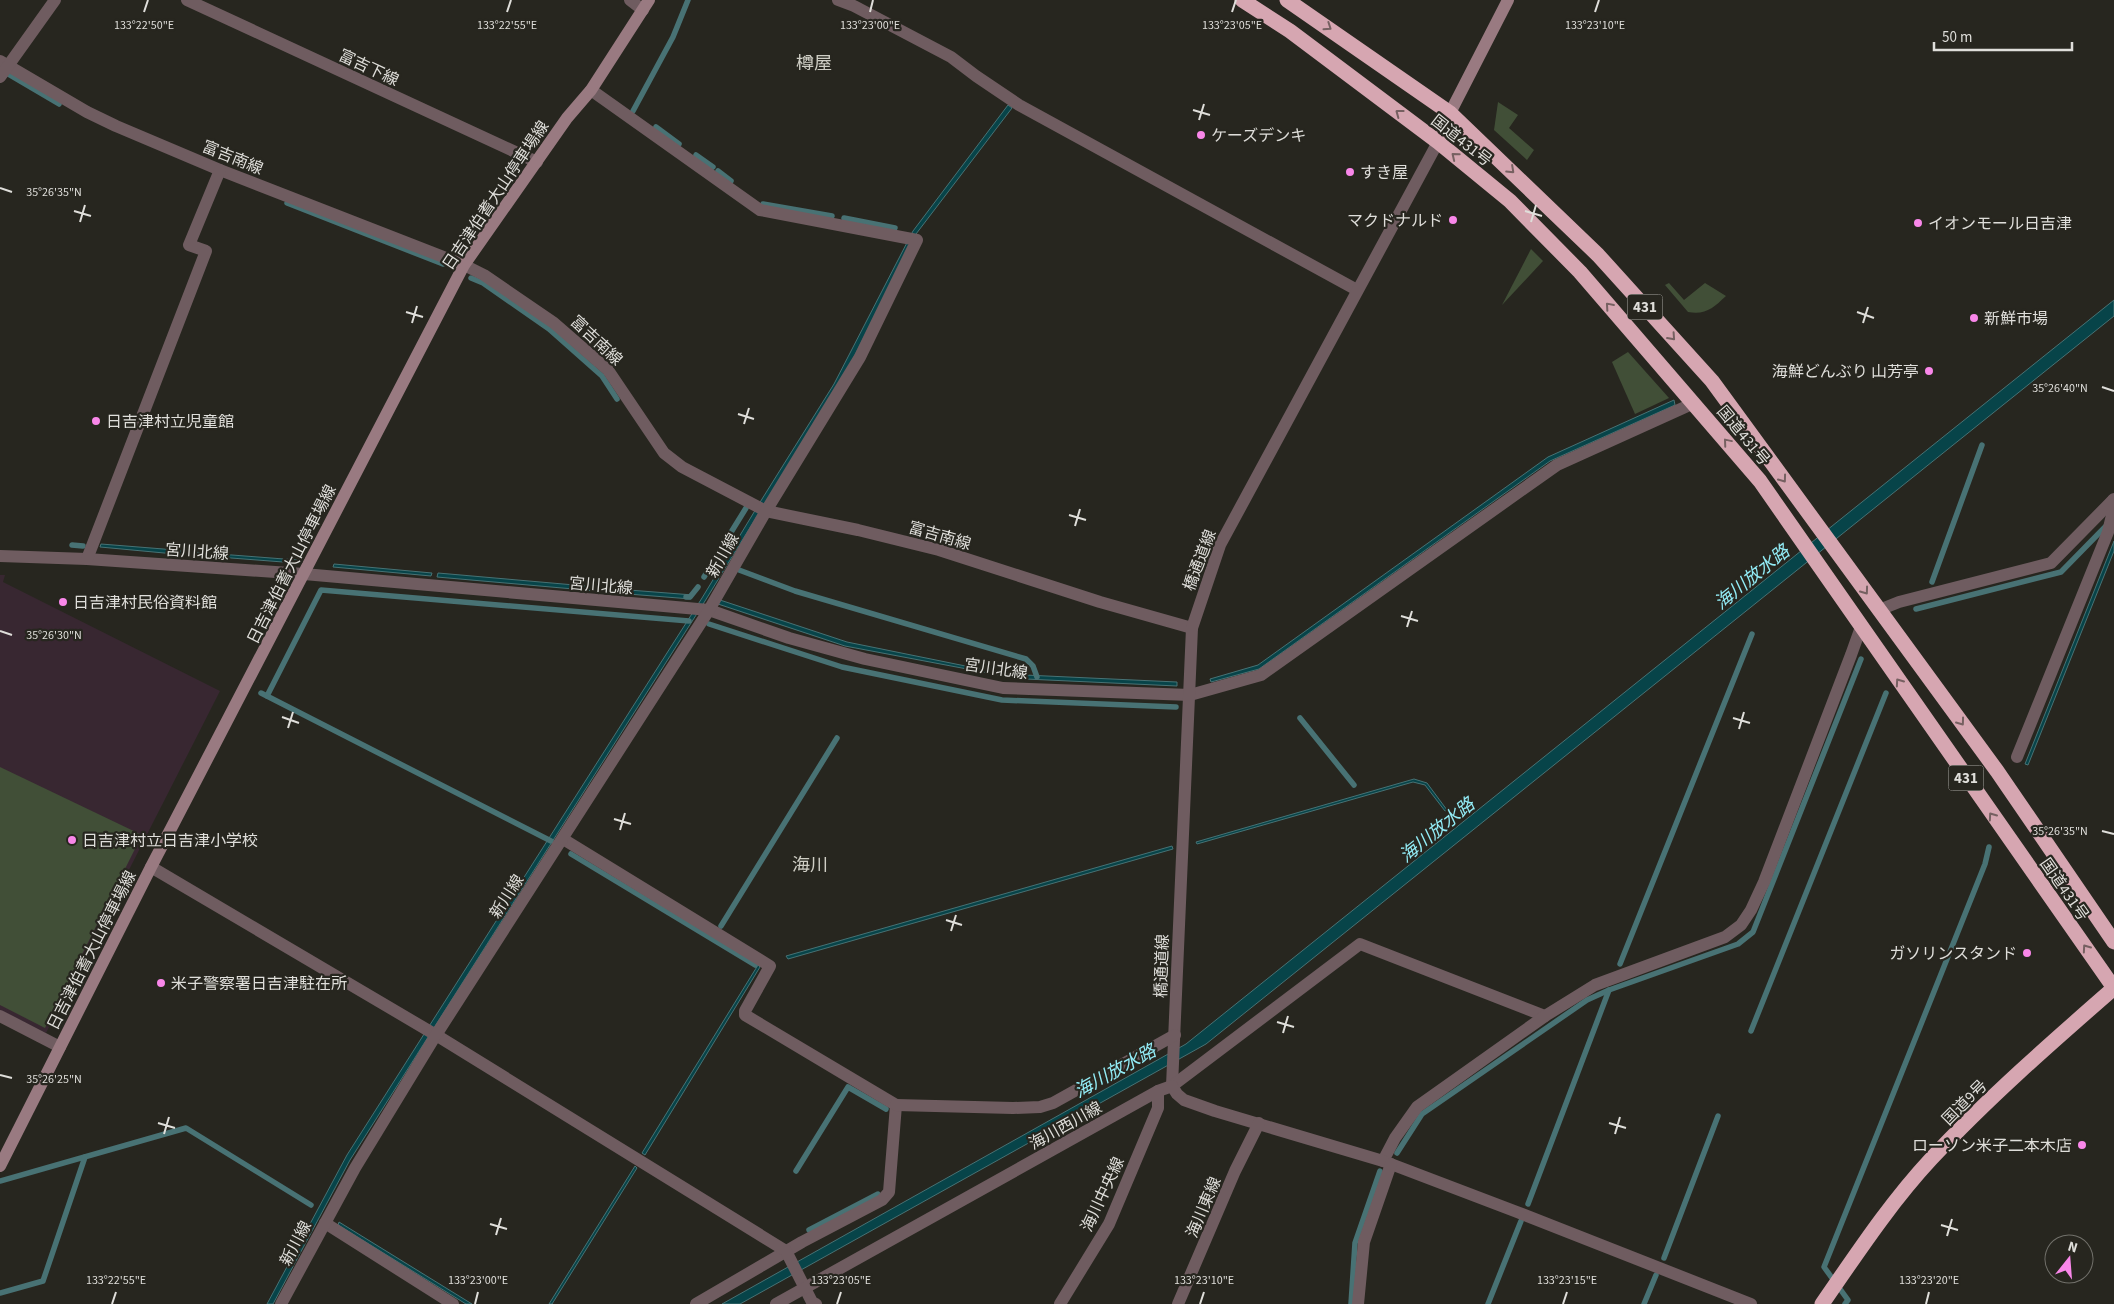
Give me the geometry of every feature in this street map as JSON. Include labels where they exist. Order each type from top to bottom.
[{"type":"highway","name":"国道431号","points":[[1242,0],[1290,31],[1438,142],[1510,201],[1580,272],[1760,481],[2114,988]]},
{"type":"highway","name":"国道431号","points":[[1287,0],[1450,113],[1598,255],[1712,381],[1997,770],[2114,942]]},
{"type":"highway","name":"国道9号","points":[[1822,1304],[1876,1227],[1930,1160],[2015,1076],[2114,988]]},
{"type":"main road","points":[[1438,142],[1450,113],[1508,0]]},
{"type":"main road","name":"日吉津伯耆大山停車場線","points":[[0,1166],[151,867],[464,265],[567,118],[591,90],[646,5]]},
{"type":"street","points":[[0,78],[4,63],[55,0]]},
{"type":"street","name":"富吉下線","points":[[188,0],[537,162]]},
{"type":"street","points":[[630,0],[646,5]]},
{"type":"street","points":[[838,0],[854,6],[951,57],[1020,105],[1357,290]]},
{"type":"street","name":"富吉南線","points":[[4,63],[87,112],[116,126],[220,170],[464,265],[484,275],[554,323],[608,370],[664,453],[682,467],[766,511],[858,530],[939,550],[1100,602],[1192,628]]},
{"type":"street","name":"新川線","points":[[281,1304],[355,1168],[436,1035],[709,610],[766,511],[860,357],[917,240],[760,210],[591,90]]},
{"type":"street","name":"橋通道線","points":[[1172,1086],[1192,628],[1220,545],[1438,142]]},
{"type":"street","points":[[87,560],[206,251],[189,245],[220,170]]},
{"type":"street","name":"宮川北線","points":[[0,556],[304,574],[709,610],[789,638],[865,659],[1003,688],[1190,695],[1261,675],[1557,465],[1694,403]]},
{"type":"street","points":[[1879,610],[1899,602],[2051,563],[2113,500]]},
{"type":"street","points":[[2017,757],[2108,532],[2113,511],[2113,500]]},
{"type":"street","points":[[1358,1304],[1364,1242],[1387,1162],[1395,1138],[1417,1107],[1544,1016],[1594,985],[1725,937],[1741,925],[1751,910],[1764,882],[1852,655],[1861,627]]},
{"type":"street","points":[[563,839],[770,966],[745,1011],[745,1015],[896,1105],[1040,1107],[1053,1103],[1175,1038]]},
{"type":"street","points":[[151,867],[436,1035],[788,1254],[812,1302],[816,1304]]},
{"type":"street","name":"海川西川線","points":[[776,1304],[804,1285],[1158,1091],[1172,1086],[1360,944],[1544,1016]]},
{"type":"street","points":[[0,1016],[60,1047]]},
{"type":"street","points":[[1172,1086],[1184,1100],[1387,1162],[1751,1304]]},
{"type":"street","name":"海川中央線","points":[[1060,1304],[1109,1224],[1158,1108],[1158,1091]]},
{"type":"street","points":[[696,1304],[882,1200],[889,1192],[896,1105]]},
{"type":"street","name":"海川東線","points":[[1178,1304],[1235,1171],[1259,1123]]},
{"type":"street","points":[[325,1223],[453,1304]]},
{"type":"shaded area","name":"日吉津村立日吉津小学校","points":[[0,575],[5,575],[3,582],[220,691],[46,1033],[0,1010]]},
{"type":"green space","points":[[1498,102],[1518,115],[1509,128],[1534,150],[1527,160],[1494,130]]},
{"type":"green space","points":[[1531,249],[1543,261],[1502,305]]},
{"type":"green space","points":[[1669,283],[1684,300],[1705,283],[1726,296],[1709,310],[1694,313],[1688,312],[1665,285]]},
{"type":"green space","points":[[1628,352],[1669,398],[1635,414],[1612,362]]},
{"type":"green space","points":[[0,767],[142,835],[45,1028],[0,1005]]},
{"type":"water","points":[[1008,105],[1012,108],[916,234],[851,363],[705,601],[350,1160],[273,1304],[267,1304],[347,1155],[702,598],[834,384],[913,231]]},
{"type":"water","points":[[2114,300],[2114,316],[1206,1044],[740,1304],[722,1304],[1186,1044]]},
{"type":"water","points":[[1674,400],[1675,405],[1550,461],[1259,669],[1211,682],[1210,679],[1258,665],[1548,457]]},
{"type":"water","points":[[2114,541],[2114,551],[2028,765],[2025,764]]},
{"type":"water","points":[[101,544],[176,550],[175,554],[100,547]]},
{"type":"water","points":[[180,551],[297,560],[296,563],[179,554]]},
{"type":"water","points":[[334,564],[432,573],[431,576],[333,567]]},
{"type":"water","points":[[438,573],[620,589],[619,593],[437,577]]},
{"type":"water","points":[[629,590],[693,595],[691,599],[628,594]]},
{"type":"water","points":[[720,600],[847,642],[1005,674],[1019,675],[1020,679],[845,646],[718,604]]},
{"type":"water","points":[[1025,675],[1177,682],[1177,686],[1026,679]]},
{"type":"water","points":[[1414,779],[1427,783],[1447,810],[1445,811],[1425,785],[1413,782],[1197,844],[1196,842]]},
{"type":"water","points":[[1172,846],[1173,849],[788,959],[786,956]]},
{"type":"water","points":[[758,965],[760,967],[645,1155],[642,1153]]},
{"type":"water","points":[[635,1166],[637,1168],[552,1304],[549,1304]]},
{"type":"water","points":[[339,1222],[472,1304],[466,1304],[338,1225]]},
{"type":"waterway","points":[[633,111],[673,37],[688,0]]},
{"type":"waterway","points":[[8,74],[59,104]]},
{"type":"waterway","points":[[656,127],[679,144]]},
{"type":"waterway","points":[[696,155],[713,167]]},
{"type":"waterway","points":[[718,171],[731,181]]},
{"type":"waterway","points":[[287,203],[443,264]]},
{"type":"waterway","points":[[763,204],[832,216]]},
{"type":"waterway","points":[[844,218],[895,228]]},
{"type":"waterway","points":[[471,278],[483,283],[549,329],[602,376],[617,399]]},
{"type":"waterway","points":[[1932,582],[1982,445]]},
{"type":"waterway","points":[[717,555],[746,508]]},
{"type":"waterway","points":[[1916,609],[2061,572],[2107,525]]},
{"type":"waterway","points":[[72,545],[83,546]]},
{"type":"waterway","points":[[704,577],[710,567]]},
{"type":"waterway","points":[[739,570],[795,591],[1026,659],[1033,666],[1037,677]]},
{"type":"waterway","points":[[686,597],[690,597],[698,587]]},
{"type":"waterway","points":[[267,696],[321,590],[689,621]]},
{"type":"waterway","points":[[709,624],[842,667],[1002,700],[1176,707]]},
{"type":"waterway","points":[[1620,964],[1752,634]]},
{"type":"waterway","points":[[1397,1153],[1422,1114],[1587,1000],[1609,990],[1738,944],[1753,932],[1861,659]]},
{"type":"waterway","points":[[261,693],[551,841]]},
{"type":"waterway","points":[[1751,1031],[1886,693]]},
{"type":"waterway","points":[[1300,718],[1354,785]]},
{"type":"waterway","points":[[721,926],[837,738]]},
{"type":"waterway","points":[[1845,1304],[1848,1300],[1824,1267],[1985,864],[1989,847]]},
{"type":"waterway","points":[[571,854],[755,965]]},
{"type":"waterway","points":[[1528,1204],[1609,990]]},
{"type":"waterway","points":[[796,1171],[848,1087],[886,1109]]},
{"type":"waterway","points":[[1664,1258],[1718,1116]]},
{"type":"waterway","points":[[0,1181],[186,1128],[311,1205]]},
{"type":"waterway","points":[[0,1293],[43,1281],[85,1157]]},
{"type":"waterway","points":[[1351,1304],[1355,1243],[1380,1171]]},
{"type":"waterway","points":[[809,1230],[878,1194]]},
{"type":"waterway","points":[[1488,1304],[1521,1221]]},
{"type":"waterway","points":[[1644,1304],[1656,1275]]},
{"type":"place","name":"ケーズデンキ","points":[[1201,135]]},
{"type":"place","name":"すき屋","points":[[1350,172]]},
{"type":"place","name":"マクドナルド","points":[[1453,220]]},
{"type":"place","name":"イオンモール日吉津","points":[[1918,223]]},
{"type":"place","name":"新鮮市場","points":[[1974,318]]},
{"type":"place","name":"海鮮どんぶり 山芳亭","points":[[1929,371]]},
{"type":"place","name":"日吉津村立児童館","points":[[96,421]]},
{"type":"place","name":"日吉津村民俗資料館","points":[[63,602]]},
{"type":"place","name":"日吉津村立日吉津小学校","points":[[72,840]]},
{"type":"place","name":"ガソリンスタンド","points":[[2027,953]]},
{"type":"place","name":"米子警察署日吉津駐在所","points":[[161,983]]},
{"type":"place","name":"ローソン米子二本木店","points":[[2082,1145]]},
{"type":"district","name":"樽屋","points":[[814,63]]},
{"type":"district","name":"海川","points":[[810,865]]},
{"type":"water label","name":"海川放水路","points":[[1752,577]]},
{"type":"water label","name":"海川放水路","points":[[1437,830]]},
{"type":"water label","name":"海川放水路","points":[[1115,1071]]}]
